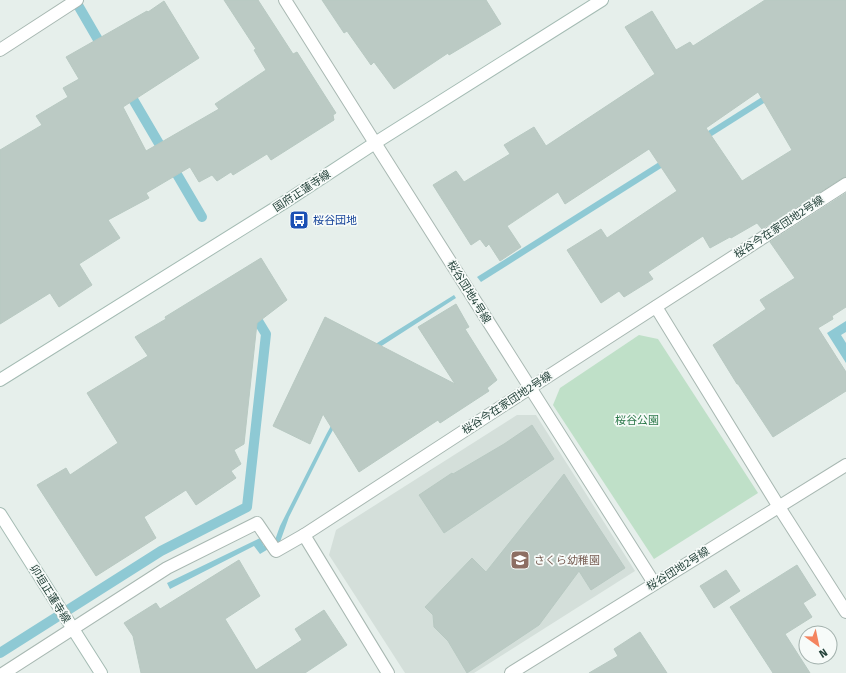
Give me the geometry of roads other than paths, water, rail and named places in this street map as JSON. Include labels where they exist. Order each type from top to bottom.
[{"type":"street","points":[[0,50],[77,0]]},
{"type":"street","name":"桜谷団地4号線","points":[[286,0],[654,583]]},
{"type":"street","name":"国府正蓮寺線","points":[[0,380],[279,206],[375,143],[602,0]]},
{"type":"street","name":"桜谷今在家団地2号線","points":[[72,628],[167,568],[257,523],[276,551],[304,535],[846,184]]},
{"type":"street","points":[[656,307],[846,612]]},
{"type":"street","name":"桜谷団地2号線","points":[[511,673],[846,465]]},
{"type":"street","name":"卯垣正蓮寺線","points":[[0,514],[101,673]]},
{"type":"street","points":[[304,535],[388,673]]},
{"type":"street","points":[[4,673],[72,628]]},
{"type":"water","points":[[846,44],[846,51],[481,282],[477,277]]},
{"type":"water","points":[[454,295],[456,298],[380,347],[329,437],[289,517],[280,542],[260,554],[254,546],[170,589],[167,583],[260,538],[264,546],[275,540],[280,526],[327,433],[377,343]]},
{"type":"water","points":[[846,321],[846,332],[841,335],[846,343],[846,363],[827,333]]},
{"type":"waterway","points":[[75,0],[104,50]]},
{"type":"waterway","points":[[127,89],[202,217]]},
{"type":"waterway","points":[[0,653],[161,551],[247,507],[266,334],[252,311]]},
{"type":"place","name":"桜谷団地","points":[[299,220]]},
{"type":"place","name":"さくら幼稚園","points":[[520,560]]},
{"type":"park label","name":"桜谷公園","points":[[637,420]]}]
